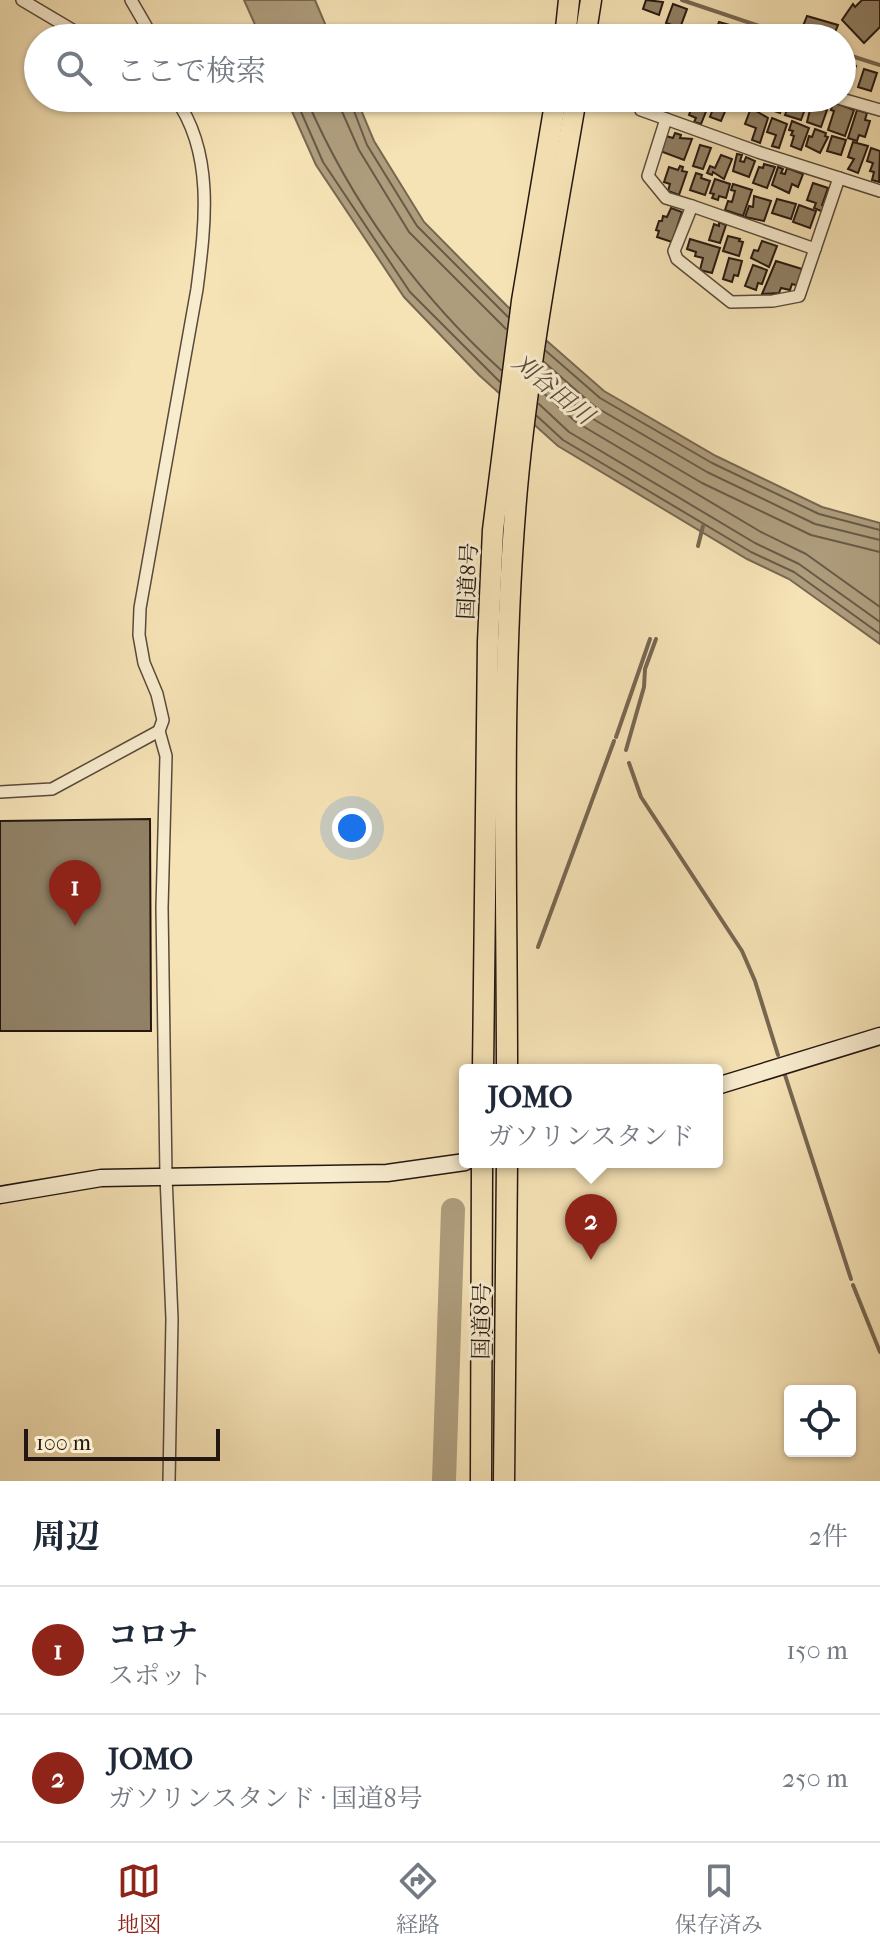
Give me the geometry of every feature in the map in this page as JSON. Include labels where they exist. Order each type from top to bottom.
[{"type":"highway","points":[[566,24],[569,0]]},
{"type":"highway","points":[[587,24],[591,0]]},
{"type":"highway","name":"国道8号","points":[[483,1064],[488,642],[493,530],[499,468],[553,112]]},
{"type":"highway","name":"国道8号","points":[[507,1064],[508,654],[517,486],[540,308],[574,112]]},
{"type":"highway","name":"国道8号","points":[[481,1481],[482,1168]]},
{"type":"highway","name":"国道8号","points":[[504,1481],[507,1168]]},
{"type":"street","points":[[22,0],[62,24]]},
{"type":"street","points":[[131,0],[145,24]]},
{"type":"street","points":[[856,103],[880,110]]},
{"type":"street","points":[[169,1481],[172,1319],[166,1176],[162,908],[166,756],[159,731],[163,720],[144,663],[139,635],[140,608],[197,289],[205,212],[199,153],[193,131],[183,112]]},
{"type":"street","points":[[647,112],[880,191]]},
{"type":"street","points":[[666,119],[648,176],[666,198],[815,249]]},
{"type":"street","points":[[692,206],[674,251],[677,259],[731,302],[773,301],[799,296],[839,178]]},
{"type":"street","points":[[0,792],[52,789],[159,731]]},
{"type":"street","points":[[723,1084],[880,1036]]},
{"type":"street","points":[[0,1195],[101,1178],[387,1173],[459,1163]]},
{"type":"water","points":[[244,0],[315,0],[325,24],[255,24]]},
{"type":"water","name":"刈谷田川","points":[[292,112],[362,112],[374,141],[424,222],[507,306],[604,391],[716,456],[822,507],[880,523],[880,644],[789,579],[747,559],[558,446],[479,375],[404,297],[316,165]]},
{"type":"building","points":[[646,0],[663,2],[659,15],[643,9]]},
{"type":"building","points":[[862,0],[880,0],[880,27],[864,43],[856,35],[856,24],[846,24],[842,20],[853,4],[855,7]]},
{"type":"building","points":[[673,4],[687,9],[681,24],[666,23]]},
{"type":"building","points":[[807,16],[835,24],[804,24]]},
{"type":"building","points":[[864,69],[877,73],[871,91],[858,87]]},
{"type":"building","points":[[857,110],[867,113],[865,120],[870,121],[865,137],[859,135],[857,141],[848,138]]},
{"type":"building","points":[[690,112],[706,112],[701,124],[694,122],[696,118],[689,115]]},
{"type":"building","points":[[712,112],[725,112],[721,121],[710,117]]},
{"type":"building","points":[[750,112],[758,112],[768,118],[760,143],[752,140],[756,128],[745,124]]},
{"type":"building","points":[[786,112],[804,112],[801,120],[785,115]]},
{"type":"building","points":[[810,112],[826,112],[821,127],[807,122]]},
{"type":"building","points":[[834,112],[853,112],[845,136],[828,130]]},
{"type":"building","points":[[772,118],[787,124],[779,148],[772,146],[776,135],[767,132]]},
{"type":"building","points":[[792,121],[809,128],[801,150],[791,146],[794,136],[791,135],[793,131],[789,130]]},
{"type":"building","points":[[815,129],[828,137],[820,153],[806,146]]},
{"type":"building","points":[[675,133],[681,135],[680,138],[692,139],[684,160],[660,151],[666,136],[673,138]]},
{"type":"building","points":[[832,136],[846,140],[841,155],[827,151]]},
{"type":"building","points":[[853,142],[868,146],[858,173],[848,169],[854,159],[848,157]]},
{"type":"building","points":[[700,145],[711,148],[703,169],[693,166]]},
{"type":"building","points":[[871,148],[880,151],[879,182],[872,180],[874,172],[870,171],[873,163],[867,161]]},
{"type":"building","points":[[737,154],[742,155],[740,161],[744,162],[746,157],[755,161],[749,177],[733,171]]},
{"type":"building","points":[[721,155],[732,159],[724,179],[713,172],[712,175],[707,173],[710,166],[715,168]]},
{"type":"building","points":[[764,164],[775,167],[767,188],[753,183],[759,167],[763,168]]},
{"type":"building","points":[[680,166],[683,167],[682,171],[687,172],[679,195],[668,191],[670,184],[664,182],[669,167],[678,170]]},
{"type":"building","points":[[778,167],[783,169],[781,173],[785,174],[787,168],[803,174],[798,187],[792,184],[789,193],[772,185]]},
{"type":"building","points":[[696,173],[710,181],[705,195],[690,190]]},
{"type":"building","points":[[715,179],[730,184],[726,198],[712,198],[714,194],[710,193]]},
{"type":"building","points":[[813,183],[828,188],[822,205],[825,206],[823,212],[814,208],[816,203],[807,200]]},
{"type":"building","points":[[733,184],[752,190],[743,216],[725,210],[728,201],[732,202]]},
{"type":"building","points":[[754,196],[771,201],[764,221],[745,217],[749,206],[753,207]]},
{"type":"building","points":[[777,199],[796,204],[791,219],[772,213]]},
{"type":"building","points":[[799,205],[816,211],[810,228],[793,222]]},
{"type":"building","points":[[671,208],[682,212],[672,242],[657,237],[659,231],[656,230],[659,221],[663,216],[667,217]]},
{"type":"building","points":[[719,222],[726,225],[720,243],[709,240],[714,224],[719,226]]},
{"type":"building","points":[[728,236],[743,242],[739,256],[723,251]]},
{"type":"building","points":[[690,239],[720,248],[712,273],[700,270],[703,258],[687,249]]},
{"type":"building","points":[[762,241],[777,246],[769,267],[751,258]]},
{"type":"building","points":[[729,258],[742,261],[738,276],[734,275],[732,282],[723,279]]},
{"type":"building","points":[[776,261],[802,269],[799,286],[792,284],[790,290],[781,288],[779,293],[762,294]]},
{"type":"building","points":[[753,265],[767,270],[756,290],[745,286]]},
{"type":"building","points":[[150,819],[151,1031],[0,1031],[0,821]]},
{"type":"waterway","points":[[682,0],[753,24]]},
{"type":"waterway","points":[[856,57],[880,65]]},
{"type":"waterway","points":[[698,546],[703,526]]},
{"type":"waterway","points":[[616,737],[650,639]]},
{"type":"waterway","points":[[626,750],[644,687],[645,669],[656,639]]},
{"type":"waterway","points":[[538,947],[614,741]]},
{"type":"waterway","points":[[629,763],[641,797],[742,951],[755,981],[778,1055]]},
{"type":"waterway","points":[[785,1075],[851,1279]]},
{"type":"waterway","points":[[444,1481],[453,1210]]},
{"type":"waterway","points":[[853,1285],[880,1352]]},
{"type":"place","name":"コロナ","points":[[75,926]]},
{"type":"place","name":"JOMO","points":[[591,1260]]}]
